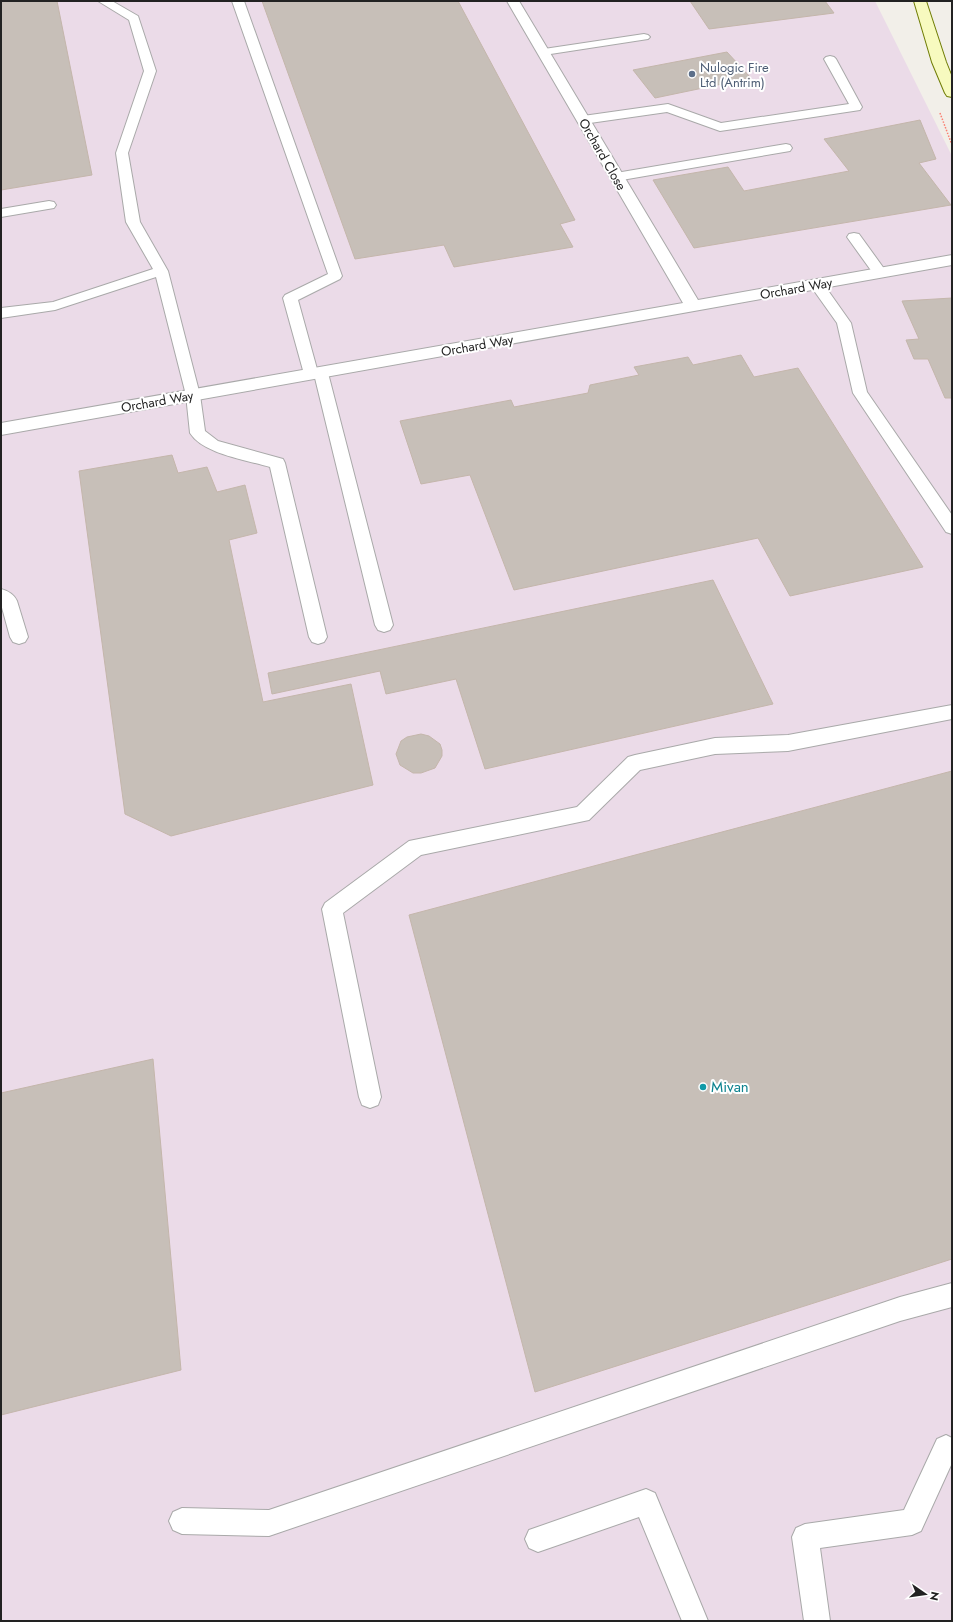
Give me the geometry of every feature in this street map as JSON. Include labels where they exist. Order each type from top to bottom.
[{"type":"main road","points":[[920,1],[939,62],[952,93]]},
{"type":"street","name":"Orchard Close","points":[[513,1],[693,306]]},
{"type":"street","name":"Orchard Way","points":[[1,429],[952,260]]},
{"type":"lane","points":[[104,1],[134,18],[150,71],[122,153],[133,222],[161,271],[193,395],[198,433],[213,445],[277,463],[318,637]]},
{"type":"lane","points":[[238,1],[335,276],[290,298],[316,374],[384,625]]},
{"type":"lane","points":[[544,52],[644,38]]},
{"type":"lane","points":[[583,120],[668,108],[720,128],[856,107],[830,59]]},
{"type":"lane","points":[[616,177],[786,148]]},
{"type":"lane","points":[[1,213],[49,205]]},
{"type":"lane","points":[[854,237],[880,273]]},
{"type":"lane","points":[[1,313],[55,306],[161,271]]},
{"type":"lane","points":[[817,285],[844,323],[860,392],[952,528]]},
{"type":"lane","points":[[1,595],[9,602],[20,637]]},
{"type":"lane","points":[[370,1097],[332,909],[416,847],[582,814],[635,763],[715,746],[788,743],[952,712]]},
{"type":"lane","points":[[182,1521],[269,1523],[900,1309],[952,1295]]},
{"type":"lane","points":[[817,1621],[805,1537],[912,1522],[946,1448]]},
{"type":"lane","points":[[538,1539],[646,1502],[695,1621]]},
{"type":"shaded area","points":[[1,1],[875,1],[952,156],[952,1621],[1,1621]]},
{"type":"building","points":[[1,1],[57,1],[92,175],[1,190]]},
{"type":"building","points":[[262,1],[458,1],[575,220],[560,224],[573,247],[454,267],[444,245],[355,259]]},
{"type":"building","points":[[690,1],[825,1],[834,13],[709,29]]},
{"type":"building","name":"Nulogic Fire Ltd (Antrim)","points":[[727,52],[751,78],[655,98],[633,70]]},
{"type":"building","points":[[920,120],[936,159],[919,163],[951,205],[694,248],[653,180],[728,167],[744,191],[849,171],[824,139]]},
{"type":"building","points":[[952,298],[952,398],[945,398],[928,359],[914,359],[906,340],[919,339],[902,301]]},
{"type":"building","points":[[741,355],[754,377],[798,368],[923,567],[790,596],[758,538],[514,590],[470,475],[421,484],[400,421],[511,400],[514,407],[588,393],[590,385],[639,375],[634,367],[688,357],[693,365]]},
{"type":"building","points":[[172,455],[178,473],[207,467],[217,492],[245,485],[257,533],[229,540],[263,702],[351,684],[373,785],[171,836],[125,814],[79,471]]},
{"type":"building","points":[[713,580],[773,704],[485,769],[456,679],[386,694],[380,671],[272,694],[268,673]]},
{"type":"building","points":[[421,734],[429,736],[440,744],[442,756],[435,768],[421,773],[413,773],[400,765],[396,754],[401,741],[407,737]]},
{"type":"building","name":"Mivan","points":[[952,771],[952,1259],[535,1392],[409,915]]},
{"type":"building","points":[[153,1059],[181,1370],[1,1415],[1,1093]]},
{"type":"place","name":"Nulogic Fire Ltd (Antrim)","points":[[692,74]]},
{"type":"place","name":"Mivan","points":[[703,1087]]}]
